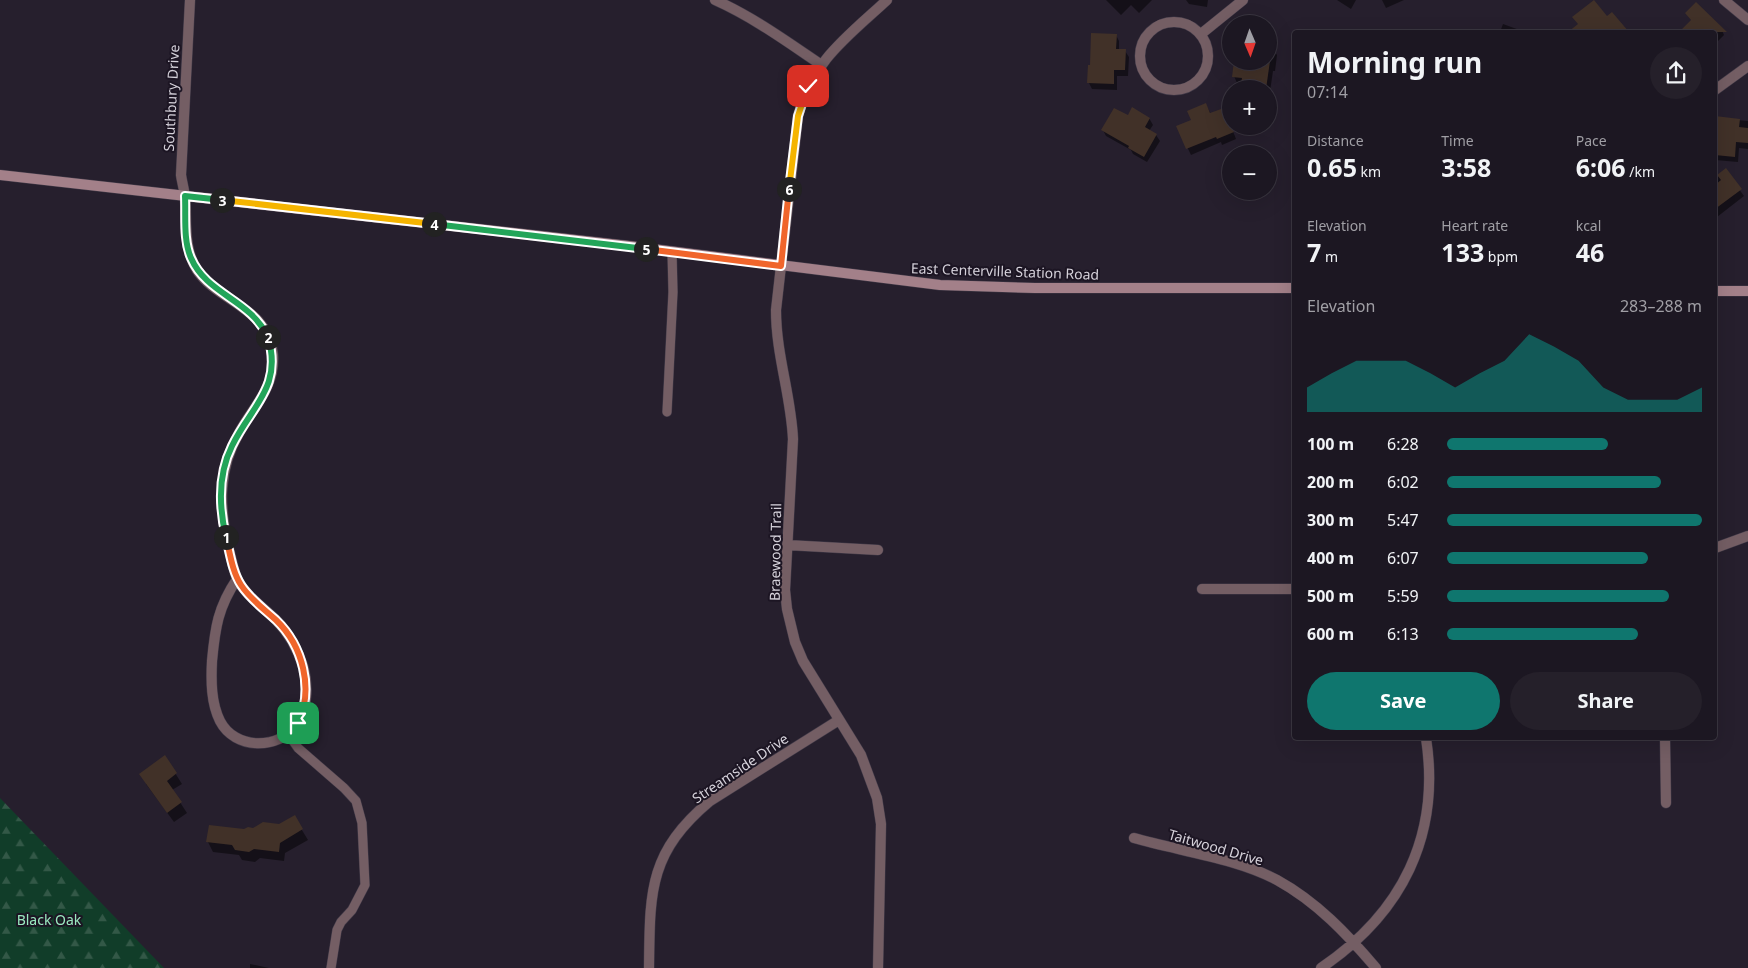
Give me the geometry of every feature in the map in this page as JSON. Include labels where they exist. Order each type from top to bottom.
[{"type":"street","name":"Southbury Drive","points":[[190,0],[180,174],[185,196],[187,245],[190,258],[206,281],[250,312],[261,324],[268,336],[273,354],[272,369],[266,390],[259,405],[240,431],[231,448],[221,488],[223,525],[237,579]]},
{"type":"street","points":[[715,0],[732,7],[820,64]]},
{"type":"street","name":"Braewood Trail","points":[[878,968],[881,824],[877,798],[861,755],[803,661],[795,642],[787,609],[785,590],[793,439],[792,423],[776,333],[776,310],[798,116],[808,86],[820,64],[831,51],[887,0]]},
{"type":"street","points":[[1201,34],[1243,0]]},
{"type":"street","points":[[1724,0],[1748,20]]},
{"type":"street","points":[[1171,22],[1182,22],[1193,27],[1201,34],[1208,48],[1208,63],[1198,80],[1190,86],[1180,90],[1160,87],[1144,72],[1140,51],[1144,40],[1155,28],[1171,22]]},
{"type":"street","points":[[1717,89],[1748,66]]},
{"type":"street","name":"East Centerville Station Road","points":[[0,175],[672,252],[940,285],[1035,288],[1292,288]]},
{"type":"street","points":[[1717,291],[1748,291]]},
{"type":"street","points":[[1717,547],[1748,536]]},
{"type":"street","points":[[787,545],[878,550]]},
{"type":"street","points":[[237,579],[253,600],[286,630],[303,666],[306,682],[303,713],[298,723],[288,734],[270,743],[257,744],[246,742],[234,737],[219,721],[214,704],[212,686],[214,638],[220,608],[227,593],[237,579]]},
{"type":"street","points":[[1202,589],[1292,589]]},
{"type":"street","name":"Streamside Drive","points":[[649,968],[650,907],[653,887],[668,848],[678,832],[710,801],[839,720]]},
{"type":"street","points":[[1322,968],[1374,924],[1407,877],[1422,835],[1427,803],[1429,779],[1426,740]]},
{"type":"street","points":[[1665,740],[1666,802]]},
{"type":"street","name":"Taitwood Drive","points":[[1134,838],[1218,859],[1276,880],[1314,904],[1355,942],[1376,968]]},
{"type":"lane","points":[[668,412],[672,319],[672,252]]},
{"type":"lane","points":[[288,734],[298,748],[344,788],[356,801],[362,823],[365,885],[352,910],[341,922],[337,930],[331,968]]},
{"type":"green space","name":"Black Oak","points":[[0,798],[164,968],[0,968]]},
{"type":"building","points":[[1594,0],[1607,16],[1612,12],[1627,30],[1570,30],[1578,24],[1572,17]]},
{"type":"building","points":[[1696,2],[1727,32],[1717,32],[1717,30],[1681,30],[1691,20],[1685,13]]},
{"type":"building","points":[[1091,33],[1117,34],[1116,49],[1126,49],[1125,70],[1114,70],[1114,84],[1087,83],[1088,65],[1090,65]]},
{"type":"building","points":[[1233,70],[1269,70],[1267,80],[1242,80],[1242,78],[1232,77]]},
{"type":"building","points":[[1206,103],[1210,113],[1222,109],[1222,135],[1227,135],[1217,139],[1216,137],[1186,149],[1176,126],[1191,120],[1187,111]]},
{"type":"building","points":[[1132,107],[1150,118],[1145,127],[1157,134],[1144,157],[1101,130],[1114,108],[1128,115]]},
{"type":"building","points":[[1717,116],[1740,119],[1739,127],[1748,128],[1748,143],[1736,142],[1735,157],[1717,155]]},
{"type":"building","points":[[1726,168],[1742,189],[1717,208],[1717,183],[1721,180],[1717,175]]},
{"type":"building","points":[[165,755],[177,773],[167,781],[182,802],[167,813],[139,774]]},
{"type":"building","points":[[295,815],[303,829],[280,843],[279,852],[254,849],[249,852],[235,850],[232,845],[206,842],[209,825],[244,829],[248,827],[253,828],[263,822],[279,824]]},
{"type":"route","points":[[298,723],[303,713],[305,702],[306,682],[303,666],[286,630],[253,600],[237,579],[223,525],[221,504],[221,488],[231,448],[240,431],[259,405],[266,390],[272,369],[273,354],[268,336],[261,324],[236,301],[206,281],[190,258],[187,245],[185,196],[628,246],[781,266],[798,116],[801,102],[808,86]]}]
